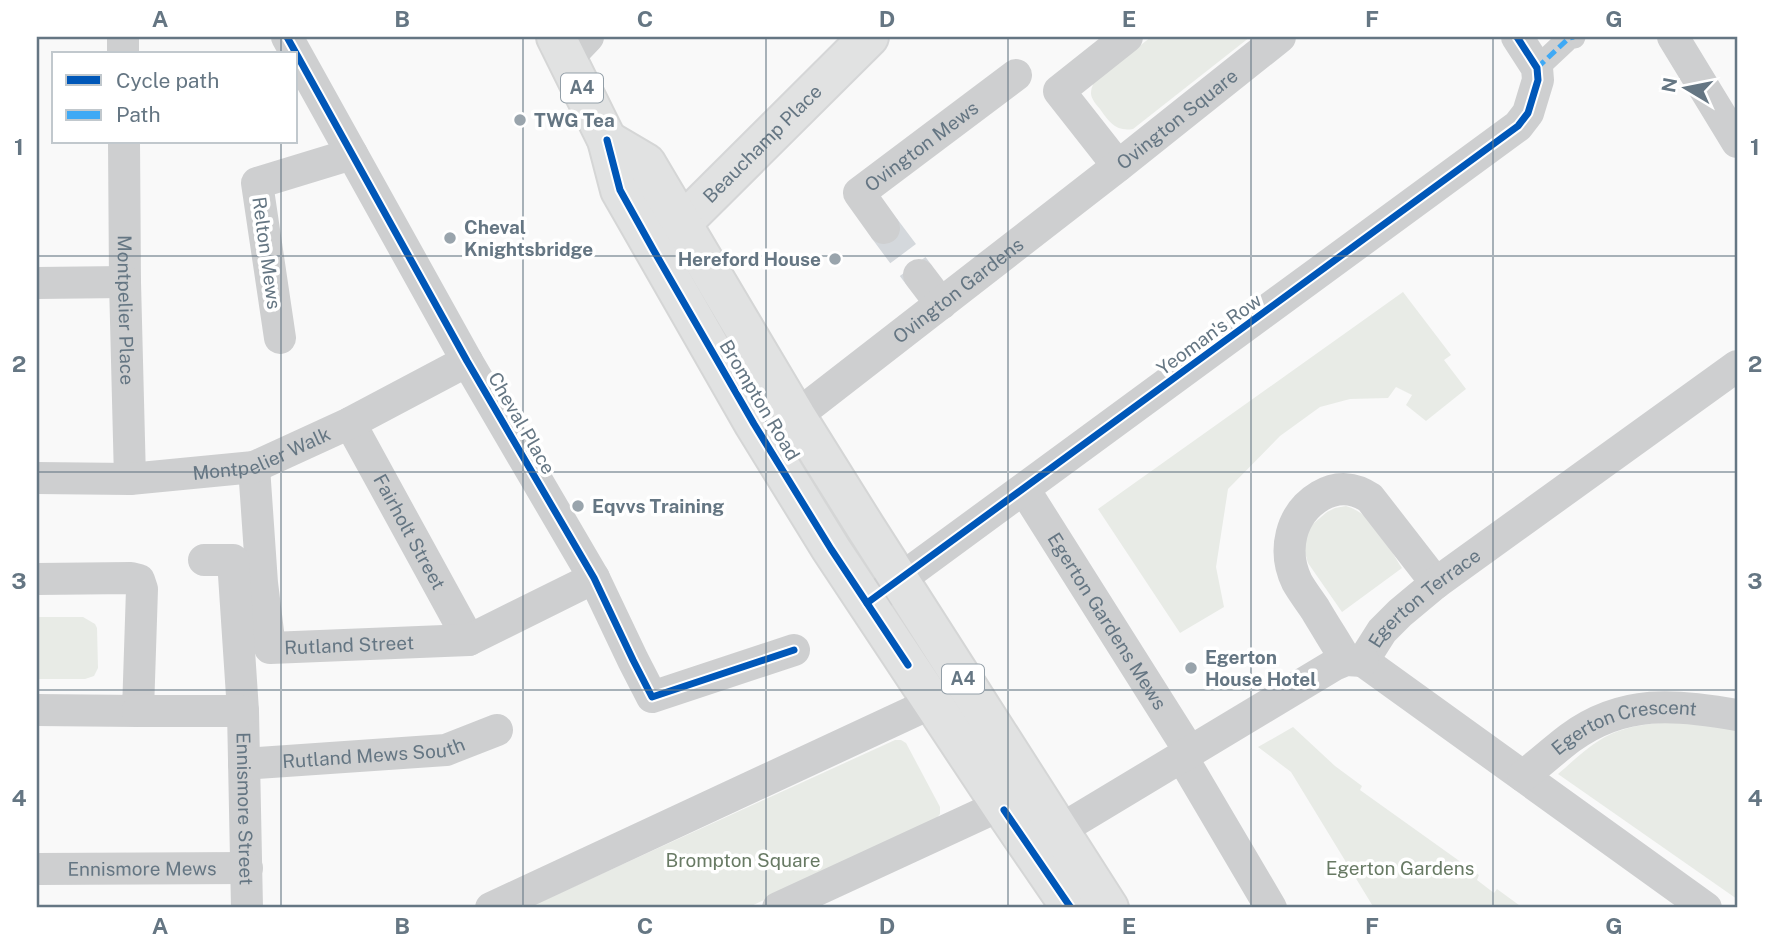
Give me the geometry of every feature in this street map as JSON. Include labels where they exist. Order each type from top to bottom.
[{"type":"main road","name":"Beauchamp Place","points":[[654,251],[869,37]]},
{"type":"main road","name":"Brompton Road","points":[[571,44],[607,140],[620,190],[754,424],[831,549],[1000,804],[1045,839],[1110,908]]},
{"type":"main road","name":"Brompton Road","points":[[607,140],[646,163],[796,416],[967,686],[1045,839],[1071,908]]},
{"type":"street","name":"Ovington Square","points":[[1127,37],[1059,91],[1118,166],[1280,37]]},
{"type":"street","points":[[1517,37],[1537,68],[1569,38],[1574,37]]},
{"type":"street","points":[[1673,37],[1737,142]]},
{"type":"street","name":"Cheval Place","points":[[298,57],[467,360],[594,578],[652,697],[794,650]]},
{"type":"street","name":"Yeoman's Row","points":[[867,603],[1518,127],[1528,113],[1538,80],[1537,68]]},
{"type":"street","name":"Ovington Mews","points":[[884,228],[859,193],[1016,75]]},
{"type":"street","name":"Montpelier Place","points":[[124,144],[130,479]]},
{"type":"street","name":"Relton Mews","points":[[280,338],[257,183],[352,154]]},
{"type":"street","name":"Ovington Gardens","points":[[796,416],[1118,166]]},
{"type":"street","points":[[919,275],[941,304]]},
{"type":"street","points":[[37,283],[125,282]]},
{"type":"street","name":"Montpelier Walk","points":[[37,478],[130,479],[254,467],[350,423],[467,360]]},
{"type":"street","name":"Egerton Terrace","points":[[1045,839],[1334,665],[1355,660],[1400,613],[1436,583],[1737,366]]},
{"type":"street","name":"Fairholt Street","points":[[350,423],[469,640]]},
{"type":"street","name":"Rutland Street","points":[[254,467],[262,583],[271,648],[469,640],[594,578]]},
{"type":"street","name":"Egerton Gardens Mews","points":[[1024,489],[1186,755]]},
{"type":"street","points":[[1436,583],[1370,498],[1358,490],[1340,489],[1321,495],[1306,506],[1295,520],[1289,540],[1296,580],[1355,660],[1523,776],[1706,908]]},
{"type":"street","name":"Ennismore Street","points":[[204,560],[233,560],[243,711],[247,908]]},
{"type":"street","points":[[37,579],[139,580],[142,589],[138,711]]},
{"type":"street","points":[[491,908],[967,686]]},
{"type":"street","name":"Egerton Crescent","points":[[1523,776],[1570,738],[1616,713],[1644,707],[1666,707],[1737,715]]},
{"type":"street","points":[[37,710],[243,711]]},
{"type":"street","name":"Rutland Mews South","points":[[244,764],[446,750],[497,730]]},
{"type":"street","points":[[1186,755],[1271,908]]},
{"type":"street","points":[[778,908],[1000,804]]},
{"type":"street","name":"Ennismore Mews","points":[[37,869],[247,869]]},
{"type":"green space","points":[[1151,37],[1250,37],[1133,129],[1122,129],[1110,122],[1096,104],[1092,88],[1094,82]]},
{"type":"green space","points":[[1403,292],[1451,355],[1444,360],[1466,389],[1426,421],[1406,405],[1412,395],[1396,387],[1388,398],[1350,399],[1320,407],[1280,436],[1228,489],[1216,567],[1224,607],[1180,633],[1098,509]]},
{"type":"green space","points":[[1346,506],[1356,510],[1372,523],[1402,568],[1342,612],[1308,563],[1304,549],[1307,529],[1327,512]]},
{"type":"green space","points":[[37,617],[83,617],[95,624],[98,668],[94,676],[85,679],[37,679]]},
{"type":"green space","points":[[1679,722],[1737,730],[1737,899],[1558,774],[1609,735],[1638,726]]},
{"type":"green space","name":"Egerton Gardens","points":[[1293,727],[1335,766],[1362,786],[1360,790],[1479,875],[1477,880],[1494,893],[1497,889],[1523,908],[1374,908],[1291,772],[1258,747]]},
{"type":"green space","name":"Brompton Square","points":[[895,740],[906,743],[940,807],[940,814],[936,819],[747,908],[527,908]]},
{"type":"tunnel","points":[[884,228],[919,275]]},
{"type":"marked path","points":[[1537,68],[1569,38],[1574,37]]},
{"type":"cycle path","points":[[287,37],[295,52]]},
{"type":"cycle path","points":[[867,603],[1518,126],[1528,113],[1538,80],[1537,68],[1517,37]]},
{"type":"cycle path","points":[[298,57],[467,361],[594,578],[652,697],[794,650]]},
{"type":"cycle path","points":[[607,140],[620,190],[654,251],[754,424],[831,549],[908,665]]},
{"type":"cycle path","points":[[1004,810],[1071,908]]},
{"type":"place","name":"TWG Tea","points":[[520,120]]},
{"type":"place","name":"Cheval Knightsbridge","points":[[450,238]]},
{"type":"place","name":"Hereford House","points":[[835,259]]},
{"type":"place","name":"Eqvvs Training","points":[[578,506]]},
{"type":"place","name":"Egerton House Hotel","points":[[1191,668]]}]
